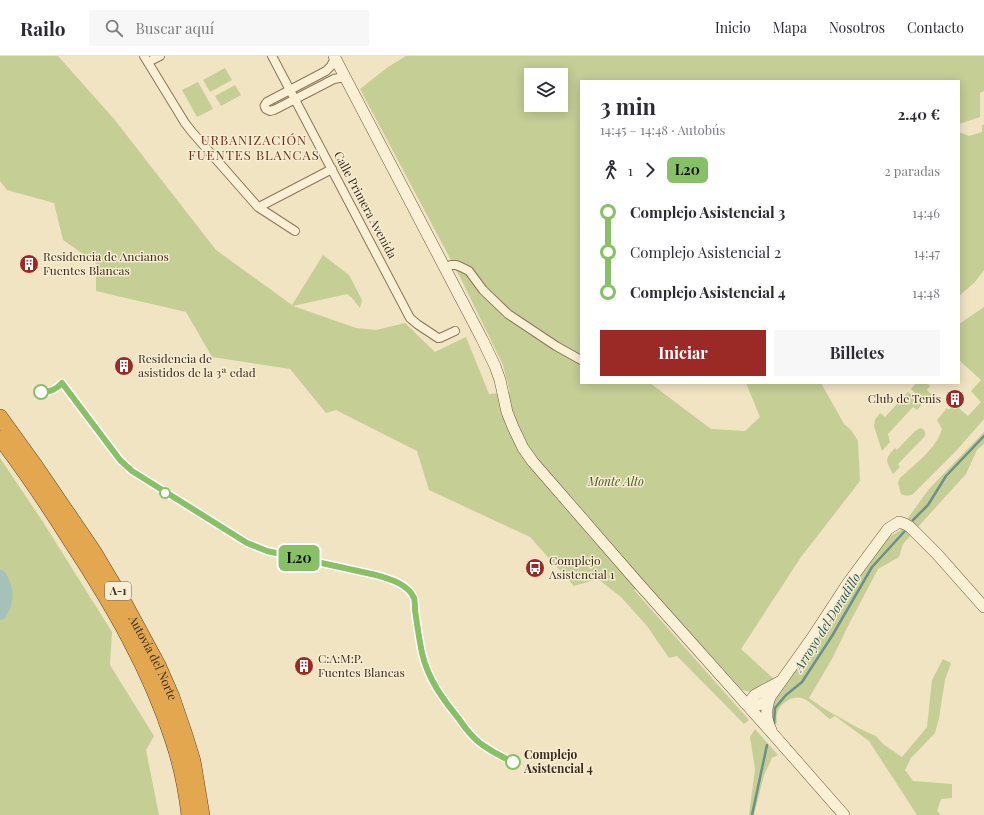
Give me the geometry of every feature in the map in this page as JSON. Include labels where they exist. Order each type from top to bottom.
[{"type":"highway","name":"Autovía del Norte","points":[[0,417],[94,552],[126,604],[158,665],[172,697],[193,761],[202,815]]},
{"type":"highway","name":"Autovía del Norte","points":[[0,438],[100,586],[138,655],[162,710],[174,743],[189,815]]},
{"type":"highway","points":[[181,771],[180,796],[182,815]]},
{"type":"highway","points":[[197,785],[205,799],[207,815]]},
{"type":"main road","points":[[335,57],[495,366],[502,388],[507,412],[523,448],[570,505],[737,694],[755,706],[760,705],[770,697],[812,638],[852,577],[888,529],[899,522],[910,527],[937,554],[984,607]]},
{"type":"main road","points":[[750,703],[781,681]]},
{"type":"main road","points":[[770,697],[766,714],[773,734]]},
{"type":"main road","points":[[750,703],[773,734],[844,815]]},
{"type":"street","points":[[160,56],[146,59],[190,130],[259,207],[295,231]]},
{"type":"street","name":"Calle Primera Avenida","points":[[272,56],[410,318],[438,338],[455,331]]},
{"type":"street","points":[[335,57],[331,66],[326,71],[267,102],[264,107],[270,111],[274,110],[334,79],[346,78]]},
{"type":"street","points":[[259,207],[332,169]]},
{"type":"street","points":[[445,267],[456,265],[468,271],[483,290],[508,314],[556,346],[580,359]]},
{"type":"green space","name":"Monte Alto","points":[[0,56],[58,56],[114,119],[216,250],[292,305],[323,255],[349,275],[362,300],[360,308],[347,294],[293,306],[356,328],[376,330],[405,323],[435,352],[466,337],[489,394],[510,392],[503,365],[461,279],[360,89],[388,67],[406,56],[984,56],[984,91],[980,93],[980,117],[960,124],[960,80],[580,80],[580,384],[651,384],[711,429],[745,431],[760,417],[746,384],[822,384],[844,424],[851,430],[858,441],[860,481],[801,557],[741,649],[774,679],[751,692],[742,690],[643,581],[634,590],[749,720],[744,724],[677,656],[669,658],[647,626],[621,597],[598,579],[574,586],[530,537],[429,490],[417,451],[336,410],[326,413],[290,369],[212,357],[186,312],[96,291],[96,263],[63,240],[54,203],[7,190],[0,181]]},
{"type":"green space","points":[[225,68],[232,80],[210,92],[203,80]]},
{"type":"green space","points":[[198,82],[213,109],[197,117],[182,90]]},
{"type":"green space","points":[[235,85],[241,95],[221,106],[215,96]]},
{"type":"green space","points":[[984,124],[984,270],[975,282],[960,295],[960,132],[969,136],[982,132],[982,126]]},
{"type":"green space","points":[[984,307],[984,419],[957,450],[913,494],[907,496],[901,494],[898,483],[900,478],[924,456],[935,443],[942,429],[937,420],[947,408],[949,410],[954,404],[968,416],[981,402],[971,391],[981,380],[960,361],[960,323]]},
{"type":"green space","points":[[915,384],[928,384],[930,386],[927,390],[932,395],[925,402],[911,389]]},
{"type":"green space","points":[[908,392],[922,404],[917,410],[913,407],[888,434],[890,442],[882,451],[874,426],[875,420],[880,413],[885,417]]},
{"type":"green space","points":[[920,428],[924,430],[925,436],[898,464],[900,467],[893,474],[887,460],[889,455],[895,448],[897,450],[915,431]]},
{"type":"green space","points":[[984,432],[984,444],[977,450],[966,474],[917,528],[908,518],[929,489]]},
{"type":"green space","points":[[0,458],[43,522],[112,632],[110,665],[154,736],[146,750],[159,815],[0,815]]},
{"type":"green space","points":[[904,528],[912,534],[903,544],[899,557],[878,569],[832,659],[809,698],[823,708],[858,728],[876,736],[883,744],[902,757],[927,727],[932,680],[943,659],[951,663],[945,680],[935,733],[911,758],[905,770],[913,781],[952,784],[952,798],[941,799],[937,811],[941,815],[917,815],[869,741],[835,716],[830,719],[808,701],[798,697],[786,701],[780,707],[777,715],[777,723],[775,724],[773,714],[775,700],[818,638],[847,591],[889,537]]},
{"type":"green space","points":[[755,729],[778,755],[772,758],[764,775],[754,815],[749,815],[755,769],[750,737]]},
{"type":"waterway","name":"Arroyo del Doradillo","points":[[913,520],[928,505],[946,476],[984,436]]},
{"type":"waterway","name":"Arroyo del Doradillo","points":[[774,724],[775,708],[786,695],[802,682],[832,636],[872,567],[904,532]]},
{"type":"waterway","points":[[0,577],[6,595],[0,613]]},
{"type":"waterway","name":"Arroyo del Doradillo","points":[[752,815],[767,745]]},
{"type":"bus line","name":"L20","points":[[41,392],[53,390],[62,383],[120,460],[132,471],[247,543],[267,551],[376,575],[389,579],[410,592],[415,600],[422,653],[434,686],[467,730],[480,743],[491,751],[513,762]]},
{"type":"place","name":"Residencia de Ancianos Fuentes Blancas","points":[[29,264]]},
{"type":"place","name":"Residencia de asistidos de la 3ª edad","points":[[124,366]]},
{"type":"place","name":"Club de Tenis","points":[[955,399]]},
{"type":"place","name":"Complejo Asistencial 1","points":[[535,568]]},
{"type":"place","name":"C:A:M:P. Fuentes Blancas","points":[[304,666]]},
{"type":"place","name":"Complejo Asistencial 4","points":[[513,762]]},
{"type":"district","name":"URBANIZACIÓN FUENTES BLANCAS","points":[[254,148]]}]
